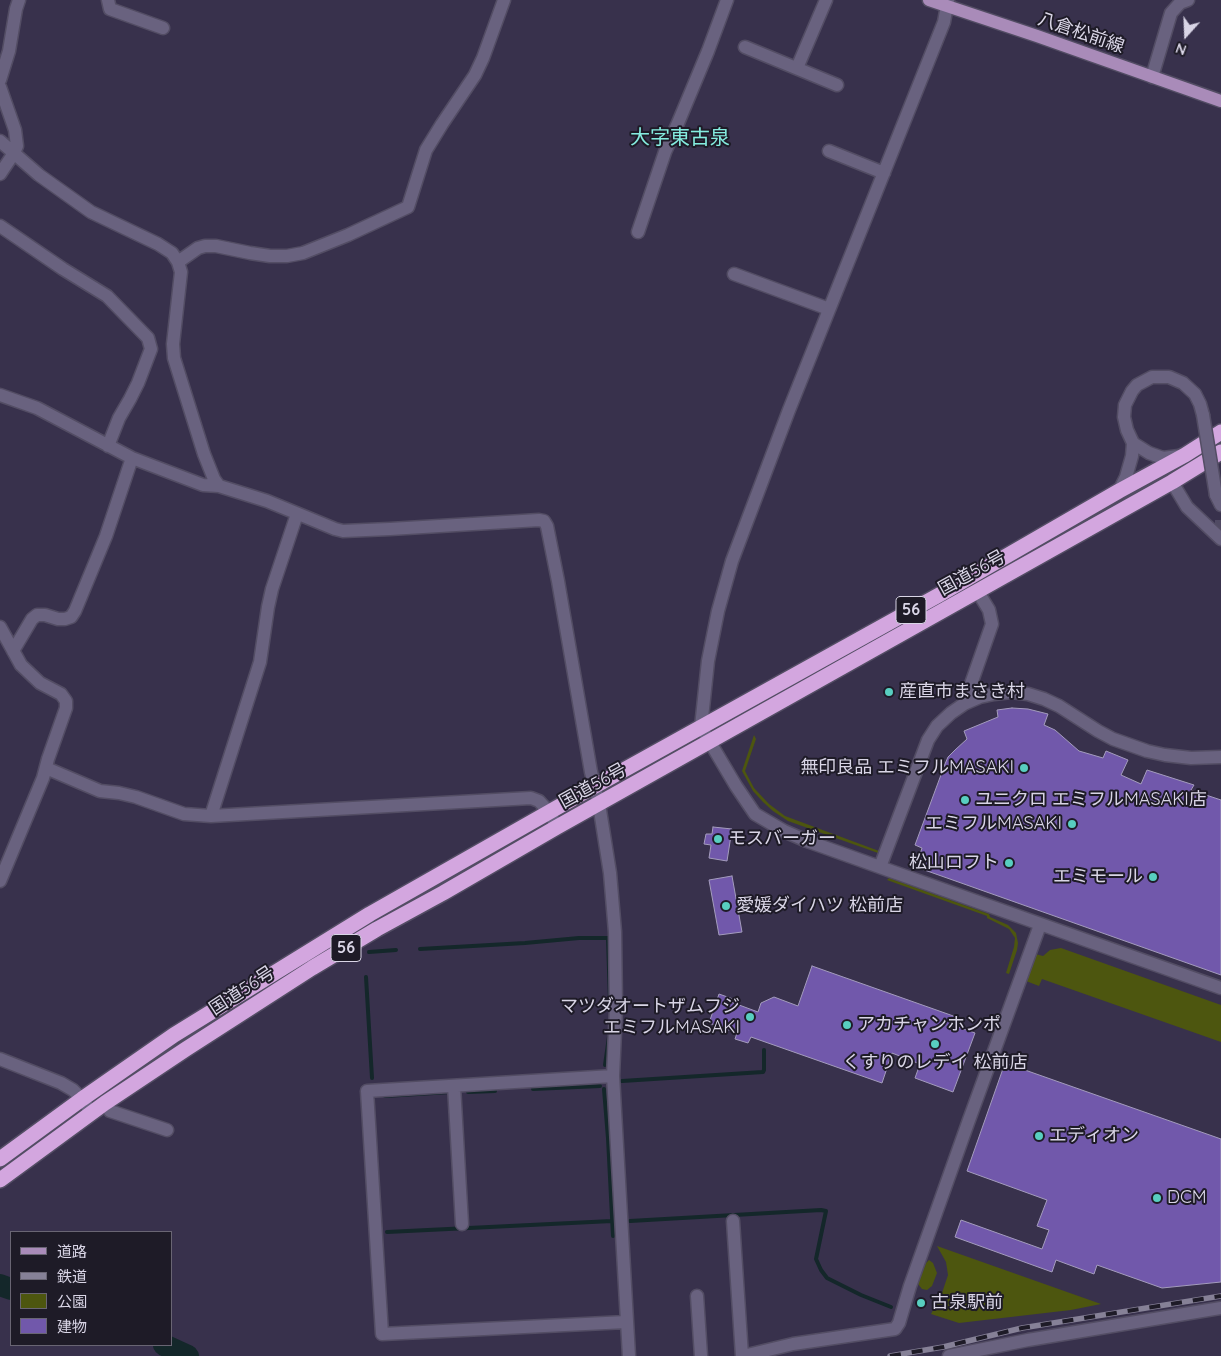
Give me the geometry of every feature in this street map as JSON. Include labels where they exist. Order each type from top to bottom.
[{"type":"highway","name":"国道56号","points":[[0,1159],[174,1035],[370,914],[938,595],[1185,455],[1221,432]]},
{"type":"highway","name":"国道56号","points":[[0,1180],[91,1112],[186,1049],[377,929],[978,592],[1172,482],[1221,452]]},
{"type":"main road","name":"八倉松前線","points":[[929,0],[948,3],[1221,101]]},
{"type":"street","points":[[0,80],[9,51],[16,9],[20,0]]},
{"type":"street","points":[[108,0],[110,8],[163,28]]},
{"type":"street","points":[[178,262],[198,248],[205,246],[216,246],[270,256],[303,254],[408,207],[426,150],[475,75],[504,0]]},
{"type":"street","points":[[638,232],[665,152],[727,0]]},
{"type":"street","points":[[797,68],[826,0]]},
{"type":"street","points":[[1152,77],[1171,13],[1180,3],[1188,0]]},
{"type":"street","points":[[948,3],[944,22],[789,410],[732,562],[718,611],[710,653],[701,727],[755,814],[784,832],[880,868],[1221,988]]},
{"type":"street","points":[[745,47],[836,85]]},
{"type":"street","points":[[0,87],[15,130],[17,146],[0,174]]},
{"type":"street","points":[[0,141],[39,175],[91,212],[158,244],[172,253],[178,262],[181,272],[173,344],[174,358],[204,454],[214,479],[220,486]]},
{"type":"street","points":[[829,151],[884,173]]},
{"type":"street","points":[[0,226],[62,269],[107,296],[148,338],[151,349],[138,383],[119,418],[108,446]]},
{"type":"street","points":[[734,274],[829,309]]},
{"type":"street","points":[[1119,491],[1131,463],[1133,443],[1124,417],[1125,405],[1137,385],[1152,377],[1169,377],[1183,383],[1195,394],[1200,404],[1219,500]]},
{"type":"street","points":[[0,396],[37,408],[132,458],[204,485],[220,486],[266,501],[335,529],[344,531],[390,529],[540,520],[547,526],[599,804],[610,873],[615,932],[616,1008],[612,1076],[629,1356]]},
{"type":"street","points":[[1133,443],[1149,453],[1163,458],[1185,455]]},
{"type":"street","points":[[13,651],[37,615],[58,619],[72,617],[106,536],[132,458]]},
{"type":"street","points":[[1172,482],[1187,507],[1210,525],[1221,539]]},
{"type":"street","points":[[211,816],[260,662],[272,589],[297,514]]},
{"type":"street","points":[[964,704],[992,624],[989,610],[978,592]]},
{"type":"street","points":[[0,627],[21,665],[29,674],[40,683],[61,694],[66,701],[66,708],[46,768],[0,881]]},
{"type":"street","points":[[880,868],[928,740],[937,726],[950,713],[980,697],[1011,692],[1028,694],[1059,706],[1113,739],[1147,751],[1191,758],[1221,757]]},
{"type":"street","points":[[46,768],[100,791],[136,797],[184,814],[211,816],[531,798],[539,800],[549,812],[557,828]]},
{"type":"street","points":[[733,1220],[742,1356],[794,1350],[895,1329],[899,1323],[910,1286],[1040,925]]},
{"type":"street","points":[[0,1059],[61,1082],[73,1090],[91,1112]]},
{"type":"street","points":[[612,1076],[367,1091],[382,1334],[626,1322]]},
{"type":"street","points":[[454,1086],[462,1224]]},
{"type":"street","points":[[105,1103],[110,1111],[167,1130]]},
{"type":"street","points":[[697,1296],[701,1356]]},
{"type":"street","points":[[950,1356],[1038,1338],[1221,1308]]},
{"type":"green space","points":[[754,735],[756,739],[745,771],[754,788],[769,804],[785,816],[879,851],[878,853],[788,821],[763,802],[753,791],[742,771]]},
{"type":"green space","points":[[889,878],[989,914],[990,917],[1008,925],[1016,933],[1018,943],[1009,974],[1006,973],[1015,938],[1009,929],[987,918],[987,916],[887,880]]},
{"type":"green space","points":[[1061,948],[1221,1005],[1221,1042],[1042,979],[1039,986],[1026,981],[1035,954],[1043,956],[1050,950]]},
{"type":"green space","points":[[937,1246],[1101,1304],[1071,1310],[959,1323],[931,1314],[942,1293],[948,1275],[946,1262]]},
{"type":"green space","points":[[929,1260],[933,1263],[937,1273],[932,1286],[927,1290],[922,1289],[918,1284]]},
{"type":"building","name":"エミフルMASAKI","points":[[1012,708],[1028,709],[1048,714],[1044,725],[1055,730],[1079,751],[1103,758],[1106,751],[1128,760],[1121,775],[1141,784],[1147,770],[1194,785],[1191,790],[1221,800],[1221,975],[916,867],[922,848],[915,845],[948,757],[967,739],[964,731],[998,717],[997,710]]},
{"type":"building","name":"モスバーガー","points":[[713,827],[732,829],[727,861],[709,858],[711,845],[704,844],[706,834],[712,834]]},
{"type":"building","name":"愛媛ダイハツ 松前店","points":[[732,876],[742,932],[719,935],[709,880]]},
{"type":"building","points":[[812,966],[959,1018],[956,1026],[975,1033],[953,1092],[915,1078],[920,1064],[892,1053],[882,1083],[751,1037],[748,1043],[735,1039],[737,1033],[709,1023],[719,994],[733,999],[731,1002],[758,1012],[761,1003],[774,997],[798,1006]]},
{"type":"building","points":[[1005,1063],[1221,1139],[1221,1282],[1162,1288],[1097,1265],[1094,1274],[1056,1260],[1052,1272],[955,1237],[961,1220],[1042,1249],[1049,1230],[1037,1226],[1047,1200],[967,1171]]},
{"type":"waterway","points":[[420,949],[579,938],[608,938],[610,1000]]},
{"type":"waterway","points":[[369,952],[396,950]]},
{"type":"waterway","points":[[366,977],[372,1078]]},
{"type":"waterway","points":[[605,1065],[609,1037]]},
{"type":"waterway","points":[[622,1081],[763,1072],[764,1050]]},
{"type":"waterway","points":[[533,1089],[600,1086]]},
{"type":"waterway","points":[[604,1089],[613,1236]]},
{"type":"waterway","points":[[468,1092],[495,1091]]},
{"type":"waterway","points":[[385,1096],[450,1092]]},
{"type":"waterway","points":[[630,1221],[826,1211],[816,1259],[821,1270],[827,1278],[891,1307]]},
{"type":"waterway","points":[[387,1232],[612,1221]]},
{"type":"waterway","points":[[0,1285],[10,1289]]},
{"type":"waterway","points":[[166,1346],[188,1356]]},
{"type":"tunnel","points":[[1215,526],[1221,526]]},
{"type":"railway","points":[[890,1356],[943,1347],[1022,1328],[1221,1296]]},
{"type":"place","name":"産直市まさき村","points":[[889,692]]},
{"type":"place","name":"無印良品 エミフルMASAKI","points":[[1024,768]]},
{"type":"place","name":"ユニクロ エミフルMASAKI店","points":[[965,800]]},
{"type":"place","name":"エミフルMASAKI","points":[[1072,824]]},
{"type":"place","name":"モスバーガー","points":[[718,839]]},
{"type":"place","name":"松山ロフト","points":[[1009,863]]},
{"type":"place","name":"エミモール","points":[[1153,877]]},
{"type":"place","name":"愛媛ダイハツ 松前店","points":[[726,906]]},
{"type":"place","name":"マツダオートザムフジ エミフルMASAKI","points":[[750,1017]]},
{"type":"place","name":"アカチャンホンポ","points":[[847,1025]]},
{"type":"place","name":"くすりのレデイ 松前店","points":[[935,1044]]},
{"type":"place","name":"エディオン","points":[[1039,1136]]},
{"type":"place","name":"DCM","points":[[1157,1198]]},
{"type":"place","name":"古泉駅前","points":[[921,1303]]},
{"type":"district","name":"大字東古泉","points":[[680,138]]}]
